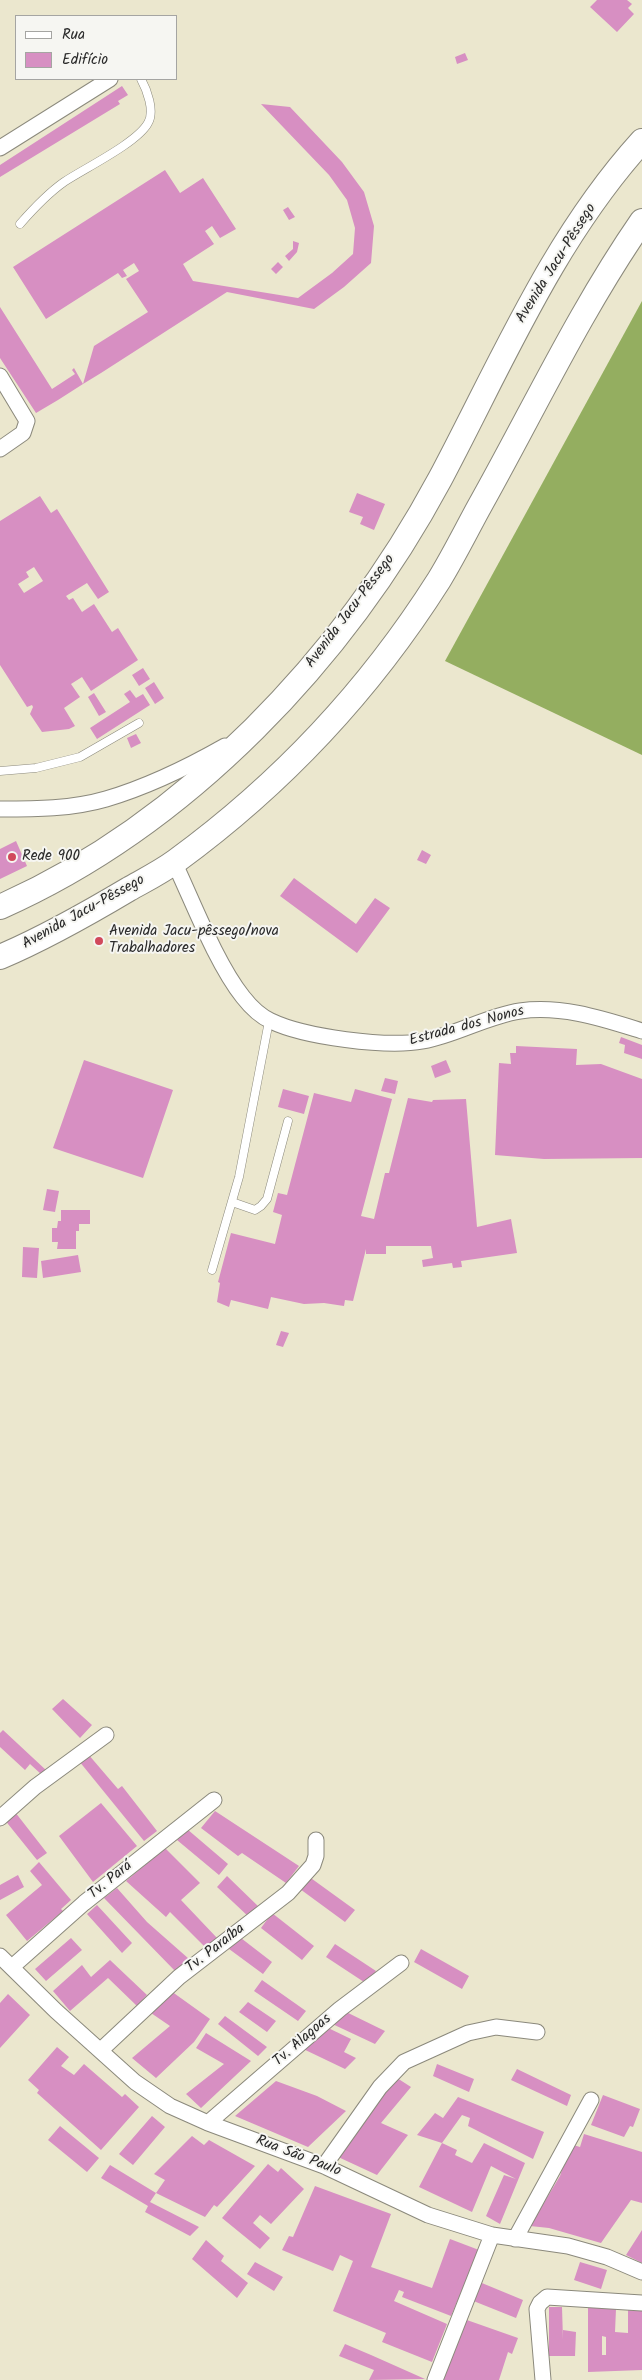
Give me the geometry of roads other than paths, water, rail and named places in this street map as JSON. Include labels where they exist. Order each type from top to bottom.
[{"type":"highway","name":"Avenida Jacu-Pêssego","points":[[0,908],[81,864],[146,823],[198,781],[252,730],[339,633],[383,574],[438,481],[527,307],[581,222],[628,157],[642,142]]},
{"type":"highway","name":"Avenida Jacu-Pêssego","points":[[0,957],[34,942],[100,907],[174,862],[224,823],[288,766],[338,714],[392,648],[439,578],[576,328],[642,221]]},
{"type":"street","points":[[0,148],[108,80]]},
{"type":"street","points":[[0,376],[28,422],[23,433],[0,449]]},
{"type":"street","points":[[0,809],[58,808],[106,799],[198,762],[252,730]]},
{"type":"street","name":"Estrada dos Nonos","points":[[174,862],[223,965],[242,996],[269,1021],[307,1032],[394,1044],[424,1041],[521,1010],[575,1013],[599,1017],[642,1031]]},
{"type":"street","points":[[0,1818],[35,1788],[106,1735]]},
{"type":"street","name":"Tv. Pará","points":[[12,1967],[84,1903],[214,1800]]},
{"type":"street","name":"Tv. Paraíba","points":[[101,2050],[180,1977],[288,1893],[313,1864],[316,1856],[316,1840]]},
{"type":"street","name":"Rua São Paulo","points":[[0,1956],[56,2011],[142,2087],[170,2106],[208,2123],[324,2166],[428,2215],[492,2235],[568,2246],[607,2257],[642,2272]]},
{"type":"street","name":"Tv. Alagoas","points":[[208,2123],[340,2009],[401,1963]]},
{"type":"street","points":[[324,2166],[380,2087],[404,2062],[468,2032],[496,2027],[537,2032]]},
{"type":"street","points":[[515,2239],[591,2100]]},
{"type":"street","points":[[435,2380],[492,2235]]},
{"type":"street","points":[[543,2380],[537,2309],[547,2297],[642,2303]]},
{"type":"lane","points":[[20,224],[43,198],[63,182],[137,136],[149,122],[150,109],[146,88],[142,80]]},
{"type":"lane","points":[[0,771],[36,768],[80,757],[139,723]]},
{"type":"lane","points":[[212,1270],[232,1202],[269,1021]]},
{"type":"lane","points":[[232,1202],[255,1210],[267,1198],[288,1121]]},
{"type":"place","name":"Rede 900","points":[[12,857]]},
{"type":"place","name":"Avenida Jacu-pêssego/nova Trabalhadores","points":[[99,941]]}]
